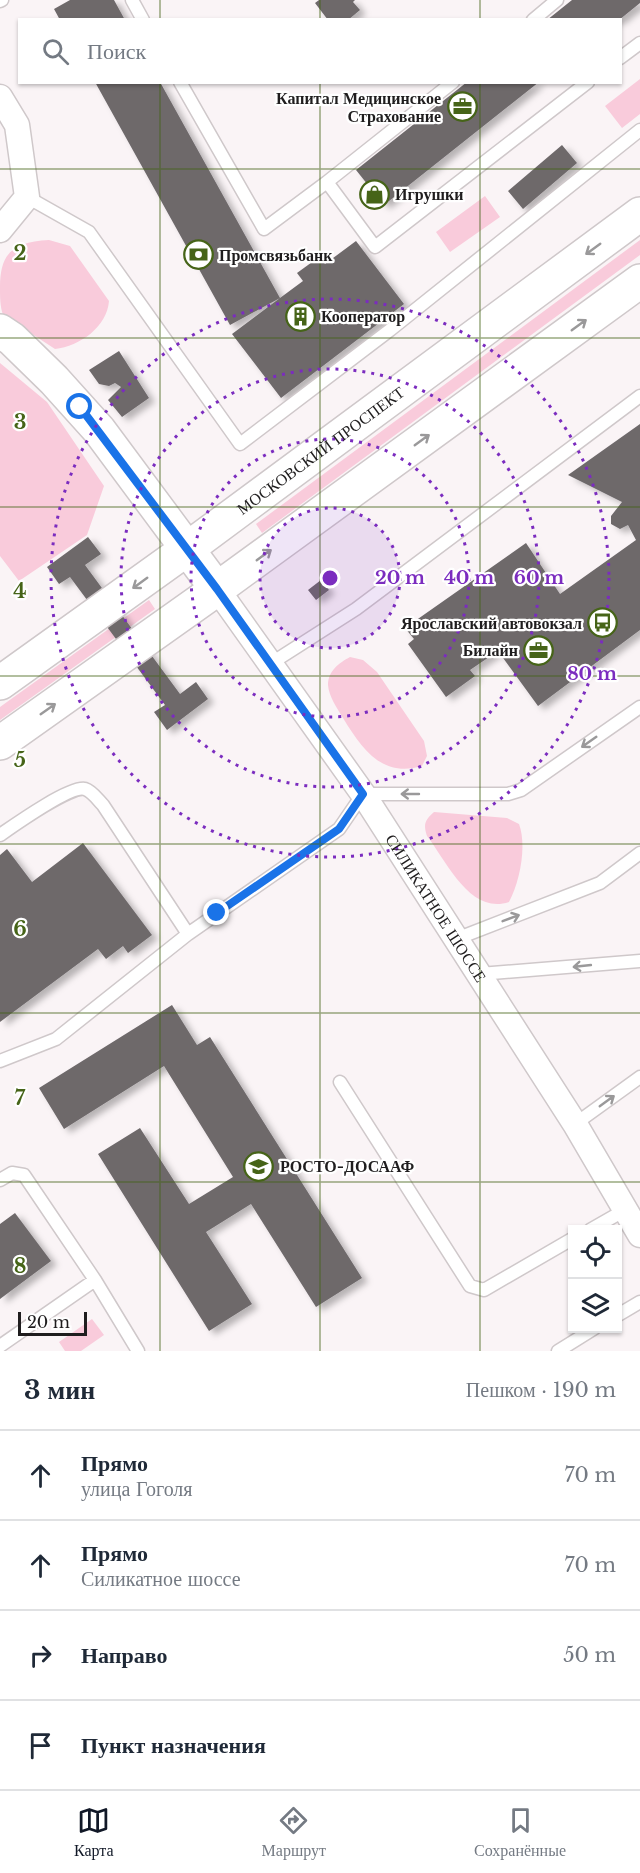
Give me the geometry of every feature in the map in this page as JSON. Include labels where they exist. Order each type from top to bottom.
[{"type":"main road","name":"МОСКОВСКИЙ ПРОСПЕКТ","points":[[0,683],[187,549],[640,214]]},
{"type":"main road","points":[[0,743],[217,589],[640,281]]},
{"type":"main road","points":[[0,331],[20,347],[80,407],[217,589]]},
{"type":"street","points":[[0,97],[17,125],[27,197],[0,230]]},
{"type":"street","name":"СИЛИКАТНОЕ ШОССЕ","points":[[217,589],[363,794],[575,1124],[640,1235]]},
{"type":"lane","points":[[132,0],[143,18]]},
{"type":"lane","points":[[534,18],[557,0]]},
{"type":"lane","points":[[622,57],[640,43]]},
{"type":"lane","points":[[181,84],[264,229],[450,84]]},
{"type":"lane","points":[[327,182],[375,247],[585,84]]},
{"type":"lane","points":[[27,197],[88,232],[240,444],[390,330],[640,130]]},
{"type":"lane","points":[[270,664],[356,609],[640,396]]},
{"type":"lane","points":[[0,1061],[56,1039],[188,934],[339,829],[363,794],[508,794],[521,790],[640,707]]},
{"type":"lane","points":[[0,835],[35,810],[79,789],[88,791],[103,805],[188,934]]},
{"type":"lane","points":[[456,939],[600,883],[640,853]]},
{"type":"lane","points":[[480,974],[640,961]]},
{"type":"lane","points":[[575,1124],[640,1077]]},
{"type":"lane","points":[[340,1082],[470,1286],[484,1290],[568,1242]]},
{"type":"lane","points":[[0,1180],[12,1173],[24,1175],[95,1280],[138,1351]]},
{"type":"lane","points":[[599,1225],[625,1210]]},
{"type":"lane","points":[[0,1346],[95,1280]]},
{"type":"lane","points":[[622,1313],[640,1302]]},
{"type":"lane","points":[[558,1351],[588,1333]]},
{"type":"shaded area","points":[[640,79],[640,114],[622,128],[605,106]]},
{"type":"shaded area","points":[[485,196],[500,217],[450,252],[436,232]]},
{"type":"shaded area","points":[[49,240],[70,246],[109,301],[103,319],[91,334],[74,344],[55,349],[3,315],[0,298],[3,265],[11,251],[27,243]]},
{"type":"shaded area","points":[[640,240],[640,255],[262,533],[256,524]]},
{"type":"shaded area","points":[[0,363],[47,402],[104,486],[87,535],[19,581],[0,556]]},
{"type":"shaded area","points":[[149,600],[155,609],[0,720],[0,707]]},
{"type":"shaded area","points":[[350,657],[363,660],[377,672],[424,741],[427,756],[422,766],[408,769],[384,764],[366,750],[350,729],[330,694],[328,680],[338,665]]},
{"type":"shaded area","points":[[434,812],[507,818],[519,824],[522,842],[521,863],[509,902],[495,904],[483,901],[471,894],[451,872],[427,836],[426,822]]},
{"type":"shaded area","points":[[92,1319],[104,1335],[81,1351],[65,1351],[59,1342]]},
{"type":"building","points":[[70,0],[114,0],[124,18],[59,18],[54,9]]},
{"type":"building","points":[[319,0],[355,0],[353,2],[360,10],[350,18],[326,18],[315,3]]},
{"type":"building","points":[[572,0],[640,0],[640,3],[621,18],[550,18]]},
{"type":"building","points":[[96,84],[161,84],[280,298],[230,325]]},
{"type":"building","points":[[464,84],[536,84],[384,205],[356,170]]},
{"type":"building","points":[[562,145],[577,163],[523,209],[508,191]]},
{"type":"building","name":"Кооператор","points":[[356,241],[404,304],[281,398],[232,334],[303,281],[297,273],[319,257],[325,264]]},
{"type":"building","points":[[119,351],[149,398],[122,417],[108,400],[121,387],[115,383],[109,386],[99,384],[89,370]]},
{"type":"building","points":[[640,424],[640,630],[538,706],[498,651],[470,670],[475,676],[446,697],[408,644],[414,639],[405,628],[526,543],[560,594],[636,540],[628,525],[620,529],[611,524],[611,516],[622,502],[568,475]]},
{"type":"building","points":[[88,537],[101,554],[85,565],[180,694],[196,682],[208,699],[167,730],[154,712],[165,705],[70,577],[59,584],[47,567]]},
{"type":"building","points":[[321,580],[329,590],[316,600],[308,590]]},
{"type":"building","points":[[83,843],[152,935],[128,953],[123,946],[106,959],[98,949],[0,1022],[0,855],[7,849],[32,882]]},
{"type":"building","name":"РОСТО-ДОСААФ","points":[[172,1005],[197,1045],[210,1037],[362,1278],[316,1307],[251,1204],[206,1232],[252,1304],[209,1331],[98,1154],[140,1128],[189,1204],[233,1177],[164,1066],[64,1129],[39,1088]]},
{"type":"building","points":[[15,1213],[51,1261],[0,1299],[0,1224]]},
{"type":"place","name":"Капитал Медицинское Страхование","points":[[462,107]]},
{"type":"place","name":"Игрушки","points":[[374,194]]},
{"type":"place","name":"Промсвязьбанк","points":[[198,255]]},
{"type":"place","name":"Кооператор","points":[[300,316]]},
{"type":"place","name":"Ярославский автовокзал","points":[[603,623]]},
{"type":"place","name":"Билайн","points":[[539,650]]},
{"type":"place","name":"РОСТО-ДОСААФ","points":[[259,1166]]},
{"type":"route","points":[[80,407],[217,589],[363,794],[339,829],[315,848],[217,913]]}]
